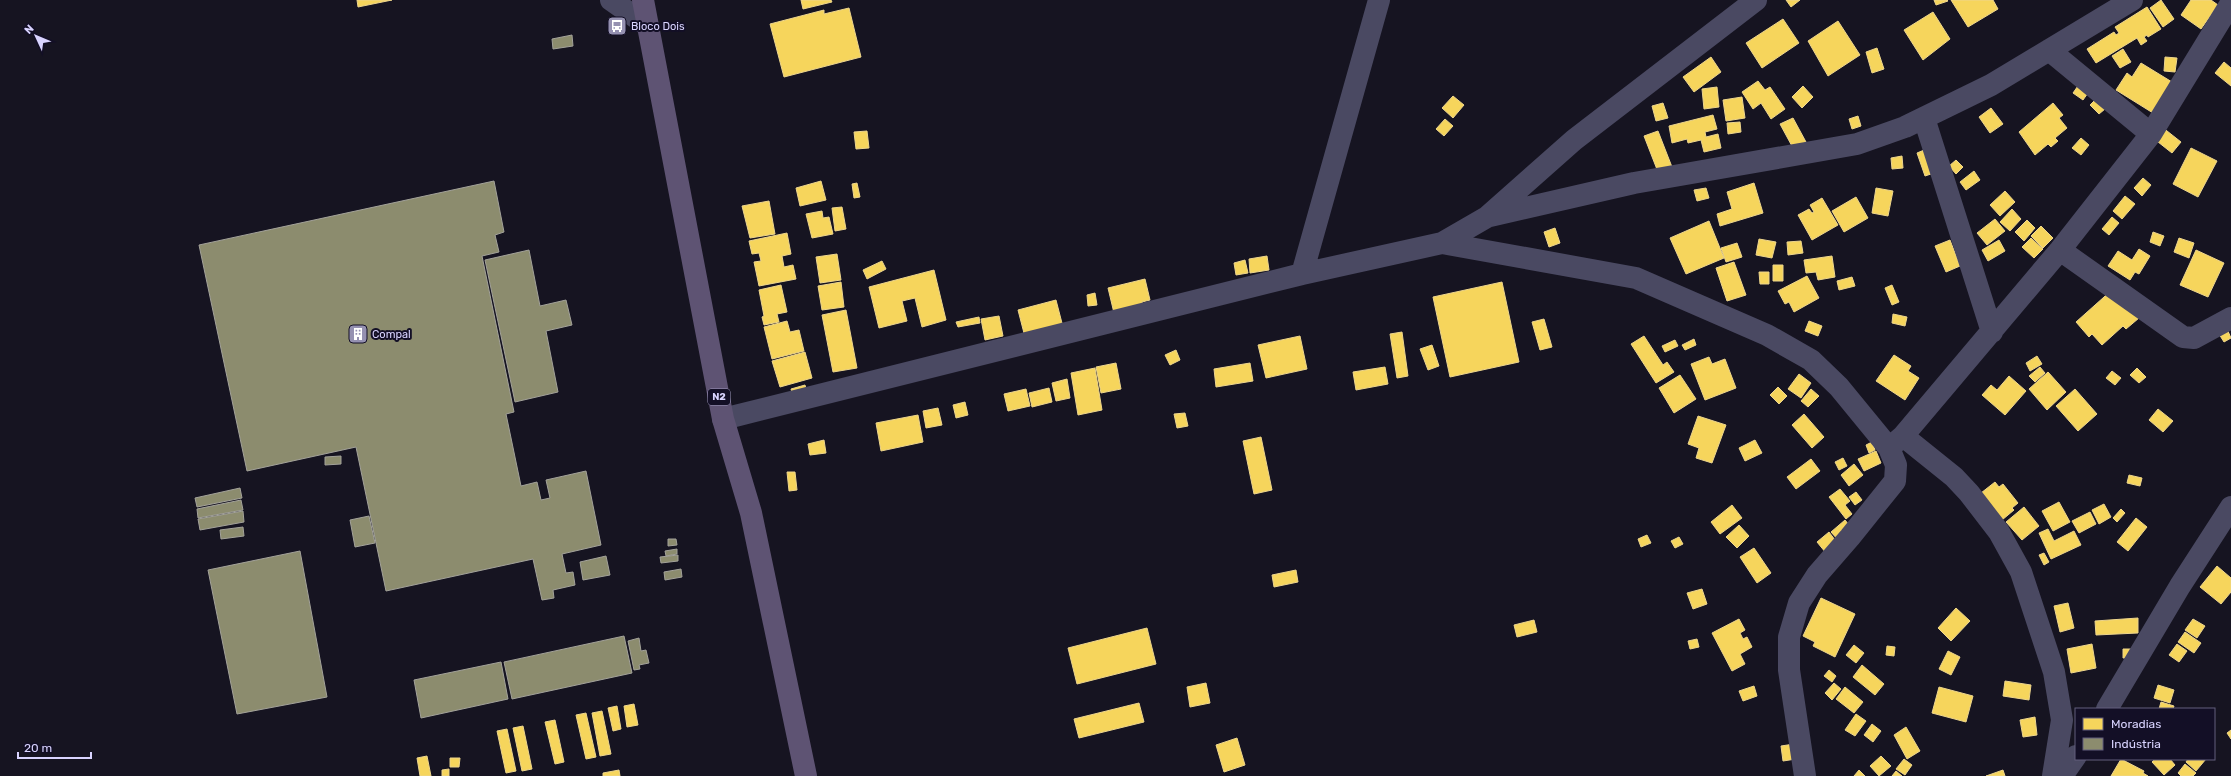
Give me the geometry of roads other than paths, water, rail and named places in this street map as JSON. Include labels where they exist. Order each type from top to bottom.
[{"type":"main road","name":"N2","points":[[643,0],[724,419],[751,513],[806,776]]},
{"type":"street","points":[[610,0],[648,26]]},
{"type":"street","points":[[1302,274],[1379,0]]},
{"type":"street","points":[[724,419],[1302,274],[1442,243],[1487,217],[1574,140],[1756,0]]},
{"type":"street","points":[[1487,217],[1634,183],[1857,144],[1904,128],[1991,85],[2132,0]]},
{"type":"street","points":[[1805,776],[1789,670],[1789,638],[1800,604],[1817,575],[1895,481],[1896,442],[1992,332],[2060,250],[2151,134],[2231,4]]},
{"type":"street","points":[[2049,50],[2151,134]]},
{"type":"street","points":[[1924,118],[1992,332]]},
{"type":"street","points":[[1442,243],[1636,278],[1767,335],[1811,360],[1896,442],[1954,477],[1969,493],[1999,532],[2021,572],[2054,672],[2062,720],[2053,776]]},
{"type":"street","points":[[2060,250],[2183,337],[2194,338],[2231,318]]},
{"type":"street","points":[[2108,708],[2180,586],[2231,507]]},
{"type":"street","points":[[2062,776],[2075,757]]},
{"type":"place","name":"Bloco Dois","points":[[617,26]]},
{"type":"place","name":"Compal","points":[[358,334]]}]
